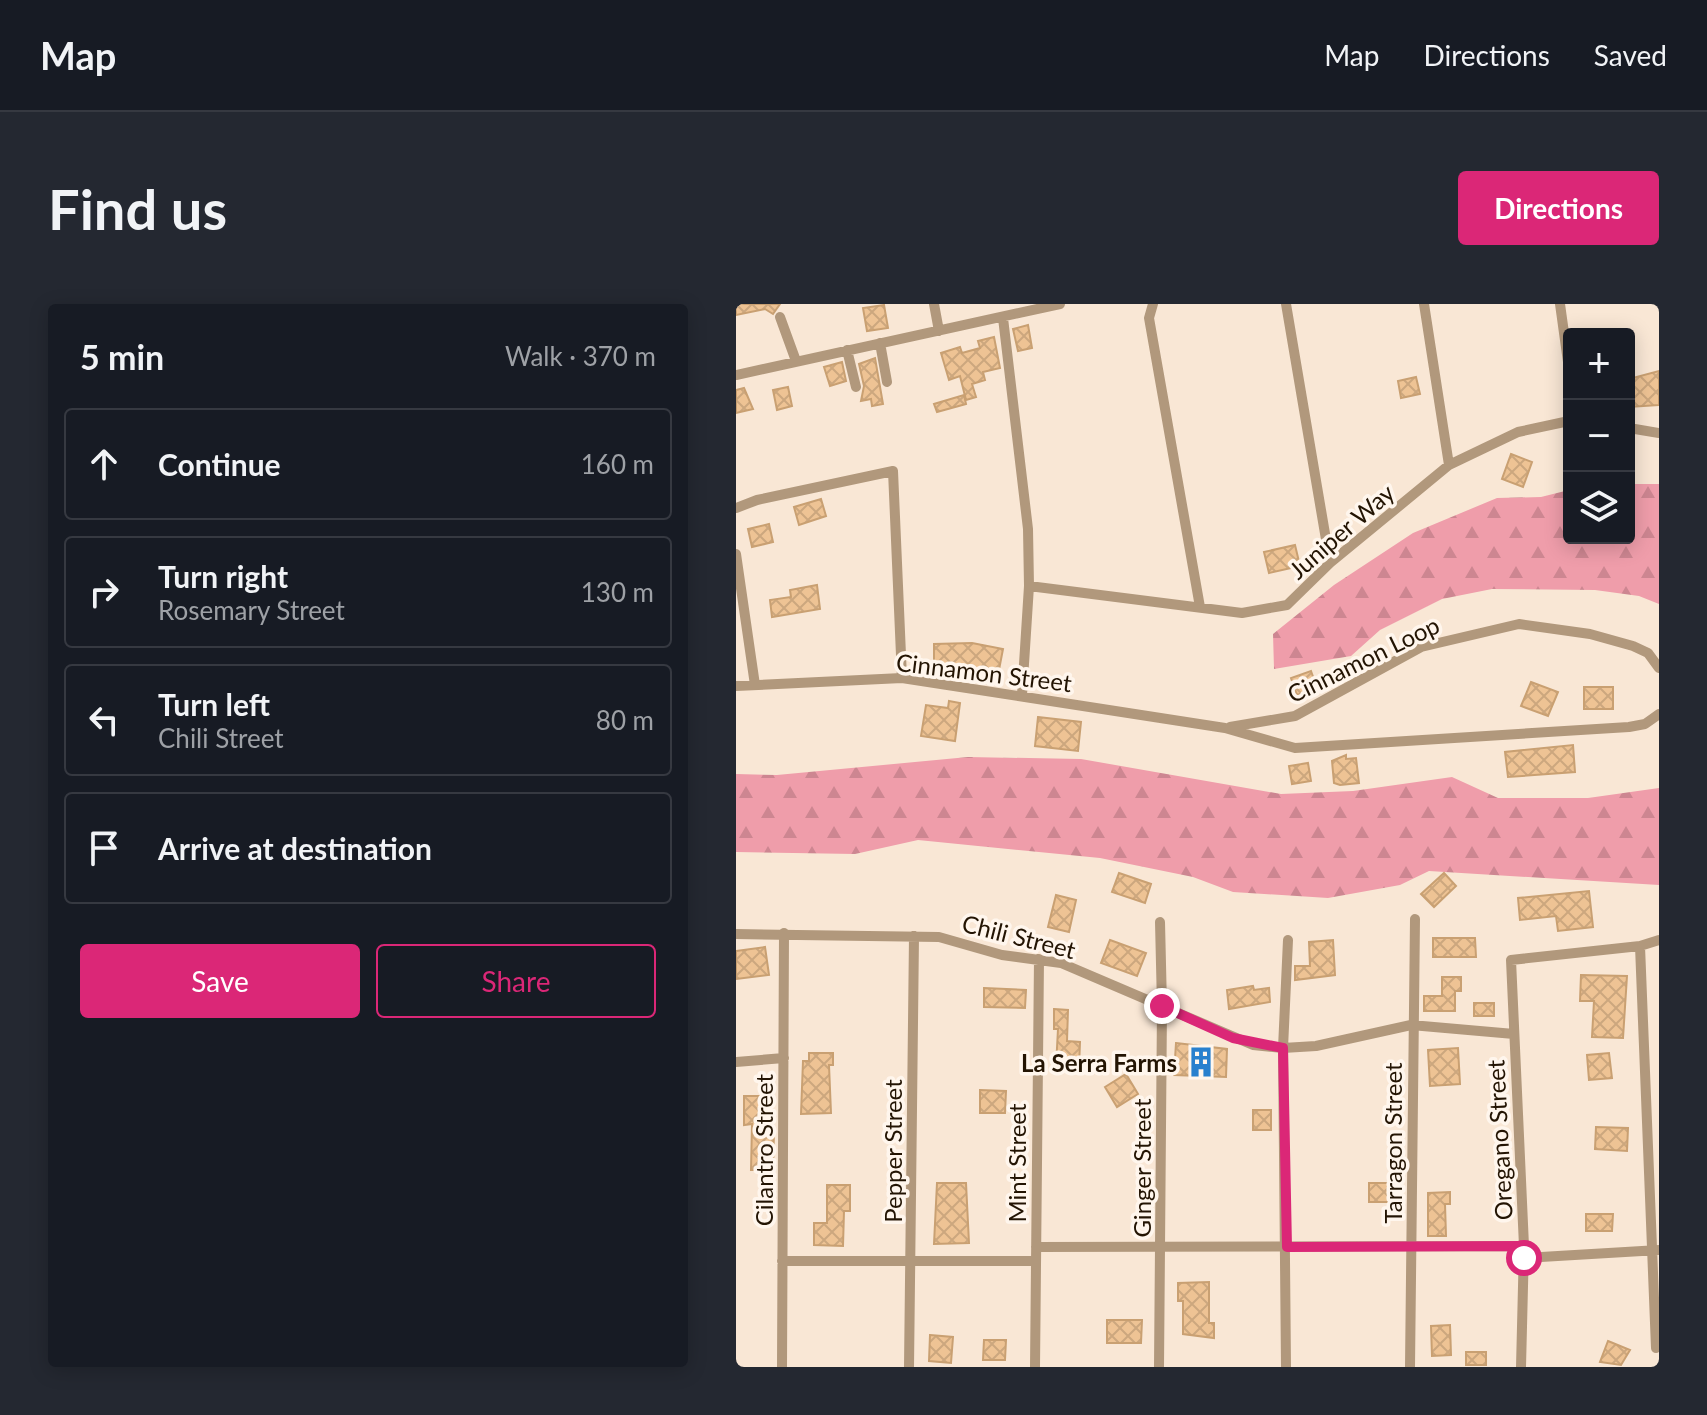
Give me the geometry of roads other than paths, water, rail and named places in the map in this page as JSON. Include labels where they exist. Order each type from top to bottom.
[{"type":"street","points":[[934,304],[939,331]]},
{"type":"street","points":[[736,375],[1060,304]]},
{"type":"street","points":[[1152,304],[1149,318],[1200,607]]},
{"type":"street","points":[[1286,304],[1330,563]]},
{"type":"street","points":[[1424,304],[1449,465]]},
{"type":"street","points":[[1560,304],[1563,328]]},
{"type":"street","points":[[780,317],[796,361]]},
{"type":"street","points":[[1003,318],[1028,529],[1029,586],[1022,695]]},
{"type":"street","points":[[880,343],[887,382]]},
{"type":"street","points":[[847,350],[856,387]]},
{"type":"street","name":"Juniper Way","points":[[1029,586],[1242,613],[1287,605],[1330,563],[1449,465],[1518,432],[1563,422]]},
{"type":"street","points":[[1635,429],[1659,433]]},
{"type":"street","points":[[736,508],[757,500],[893,471],[902,678]]},
{"type":"street","points":[[736,554],[755,685]]},
{"type":"street","name":"Cinnamon Loop","points":[[1225,728],[1295,716],[1421,647],[1519,624],[1590,634],[1633,646],[1648,653],[1659,668]]},
{"type":"street","name":"Cinnamon Street","points":[[736,686],[902,678],[1225,728]]},
{"type":"street","points":[[1225,728],[1295,748],[1629,727],[1645,724],[1659,714]]},
{"type":"street","name":"Tarragon Street","points":[[1410,1367],[1413,1247],[1411,1025],[1415,919]]},
{"type":"street","name":"Ginger Street","points":[[1159,1367],[1162,1245],[1160,922]]},
{"type":"street","name":"Cilantro Street","points":[[782,1367],[784,933]]},
{"type":"street","name":"Chili Street","points":[[736,934],[939,937],[1002,955],[1061,963],[1233,1038],[1283,1048],[1345,1042],[1411,1025],[1514,1034]]},
{"type":"street","name":"Pepper Street","points":[[909,1367],[914,936]]},
{"type":"street","points":[[1286,1367],[1283,1048],[1288,940]]},
{"type":"street","points":[[1656,1348],[1640,946],[1659,940]]},
{"type":"street","name":"Oregano Street","points":[[1521,1367],[1524,1252],[1511,960],[1640,946]]},
{"type":"street","name":"Mint Street","points":[[1035,1367],[1039,959]]},
{"type":"street","points":[[736,1062],[784,1058]]},
{"type":"street","points":[[1036,1247],[1413,1247],[1524,1252],[1654,1250]]},
{"type":"street","points":[[782,1261],[1036,1261]]},
{"type":"place","name":"La Serra Farms","points":[[1201,1062]]}]
